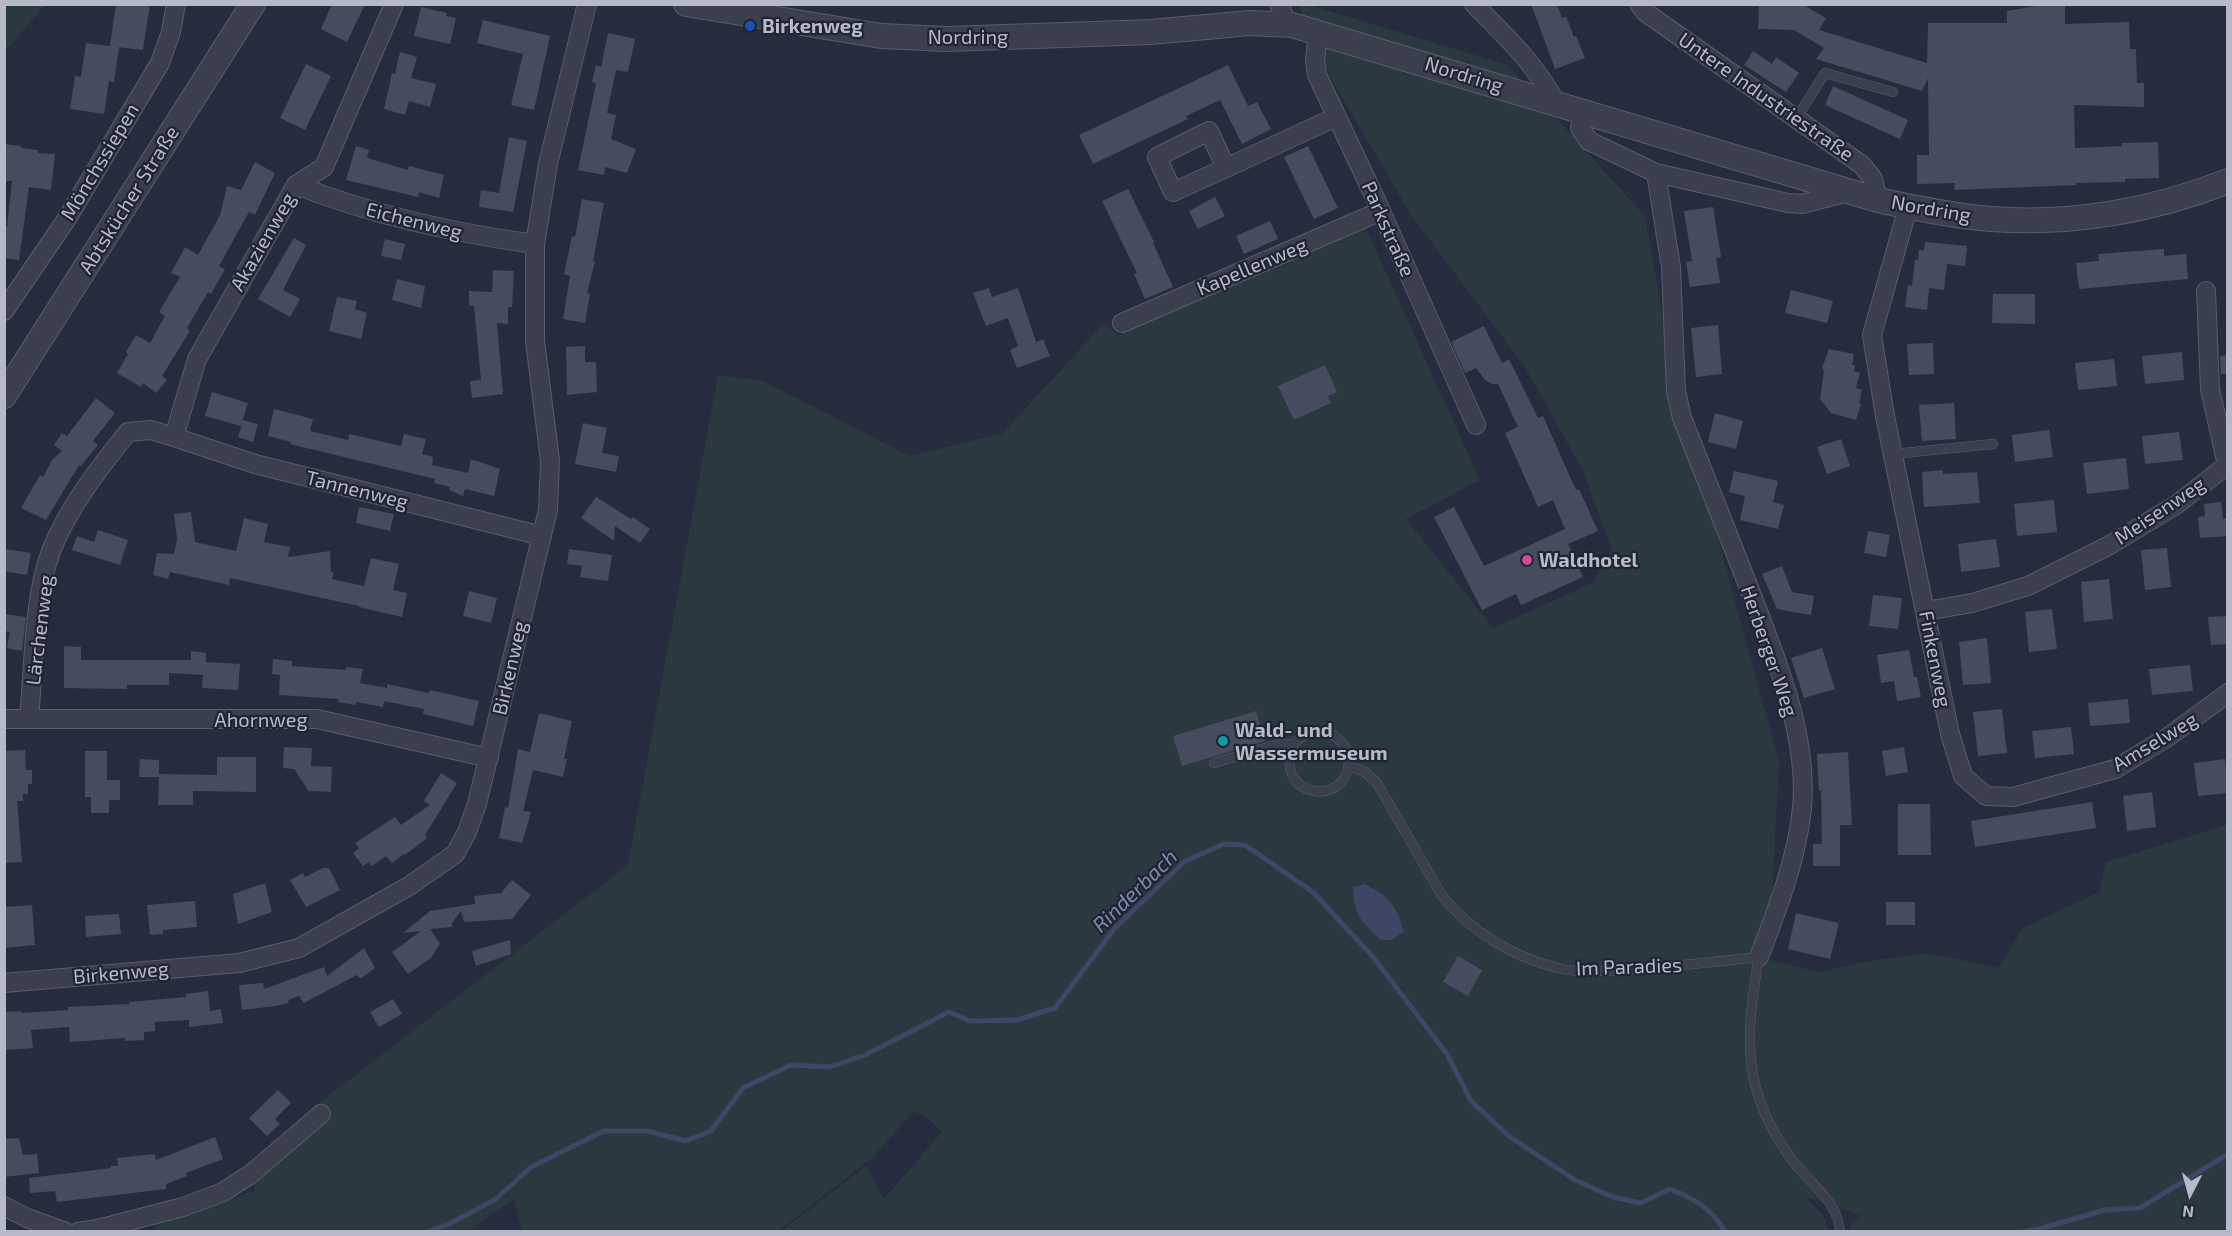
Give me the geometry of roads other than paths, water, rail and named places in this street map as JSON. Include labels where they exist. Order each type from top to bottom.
[{"type":"street","name":"Mönchssiepen","points":[[4,311],[66,219],[160,63],[171,32],[176,4]]},
{"type":"street","name":"Abtskücher Straße","points":[[4,396],[253,4]]},
{"type":"street","name":"Akazienweg","points":[[174,437],[197,359],[296,185],[324,167],[394,4]]},
{"type":"street","name":"Birkenweg","points":[[4,983],[239,963],[299,948],[409,886],[455,854],[467,831],[489,758],[548,510],[550,461],[535,340],[535,243],[548,164],[587,4]]},
{"type":"street","name":"Nordring","points":[[686,4],[749,10],[881,36],[946,39],[1151,32],[1250,23],[1281,14],[1318,32],[1848,192],[1908,207],[1991,219],[2026,220],[2078,217],[2140,209],[2192,195],[2228,181]]},
{"type":"street","points":[[1474,4],[1527,58],[1544,81],[1556,103]]},
{"type":"street","name":"Untere Industriestraße","points":[[1639,4],[1645,12],[1862,165],[1873,179],[1878,200]]},
{"type":"street","name":"Parkstraße","points":[[1318,32],[1315,60],[1317,75],[1381,211],[1476,425]]},
{"type":"street","points":[[1585,111],[1580,128],[1589,141],[1656,173],[1788,203],[1802,204],[1848,192]]},
{"type":"street","points":[[1226,168],[1336,117]]},
{"type":"street","name":"Herberger Weg","points":[[1656,173],[1671,267],[1676,391],[1682,418],[1757,610],[1787,694],[1801,754],[1802,807],[1794,852],[1759,957]]},
{"type":"street","name":"Eichenweg","points":[[296,185],[346,204],[409,221],[478,236],[535,243]]},
{"type":"street","name":"Finkenweg","points":[[1908,207],[1872,335],[1893,454],[1950,734],[1964,776],[1986,796],[2013,796],[2043,789]]},
{"type":"street","name":"Kapellenweg","points":[[1122,323],[1381,211]]},
{"type":"street","name":"Meisenweg","points":[[1926,611],[1972,603],[2028,586],[2108,546],[2176,505],[2228,465],[2210,389],[2206,291]]},
{"type":"street","name":"Lärchenweg","points":[[29,718],[41,592],[52,551],[71,512],[128,432],[151,429],[174,437]]},
{"type":"street","name":"Tannenweg","points":[[174,437],[255,464],[542,536]]},
{"type":"street","name":"Amselweg","points":[[2043,789],[2115,769],[2168,737],[2228,693]]},
{"type":"street","points":[[4,719],[29,718]]},
{"type":"street","name":"Ahornweg","points":[[29,718],[317,719],[489,758]]},
{"type":"street","points":[[78,1232],[183,1207],[223,1192],[251,1174],[321,1114]]},
{"type":"street","points":[[4,1206],[27,1218],[66,1232]]},
{"type":"lane","points":[[1796,120],[1825,73],[1893,92]]},
{"type":"lane","points":[[1893,454],[1993,444]]},
{"type":"lane","points":[[1322,731],[1334,735],[1345,746],[1349,756],[1347,773],[1337,786],[1320,792],[1305,789],[1294,780],[1289,770],[1289,755],[1294,744],[1307,733],[1322,731]]},
{"type":"lane","points":[[1214,763],[1279,744],[1294,744]]},
{"type":"lane","name":"Im Paradies","points":[[1349,766],[1365,772],[1377,783],[1441,894],[1454,911],[1514,953],[1560,969],[1589,971],[1647,969],[1759,957]]},
{"type":"lane","name":"Herberger Weg","points":[[1759,957],[1750,1008],[1752,1080],[1762,1111],[1773,1133],[1794,1162],[1832,1205],[1838,1217],[1840,1232]]},
{"type":"water","points":[[1364,884],[1386,897],[1398,914],[1404,931],[1392,940],[1381,940],[1368,928],[1357,911],[1353,887]]},
{"type":"waterway","name":"Rinderbach","points":[[427,1232],[449,1224],[496,1199],[531,1167],[604,1131],[647,1131],[686,1141],[711,1131],[743,1088],[791,1065],[830,1067],[865,1055],[949,1012],[970,1021],[1017,1020],[1055,1008],[1115,928],[1184,862],[1223,844],[1245,845],[1313,892],[1373,957],[1447,1054],[1471,1101],[1510,1137],[1575,1180],[1613,1197],[1641,1203],[1670,1189],[1678,1192],[1694,1200],[1708,1211],[1725,1232]]},
{"type":"waterway","name":"Rinderbach","points":[[2022,1232],[2105,1210],[2140,1208],[2228,1154]]},
{"type":"place","name":"Birkenweg","points":[[750,26]]},
{"type":"place","name":"Waldhotel","points":[[1527,560]]},
{"type":"place","name":"Wald- und Wassermuseum","points":[[1223,741]]}]
